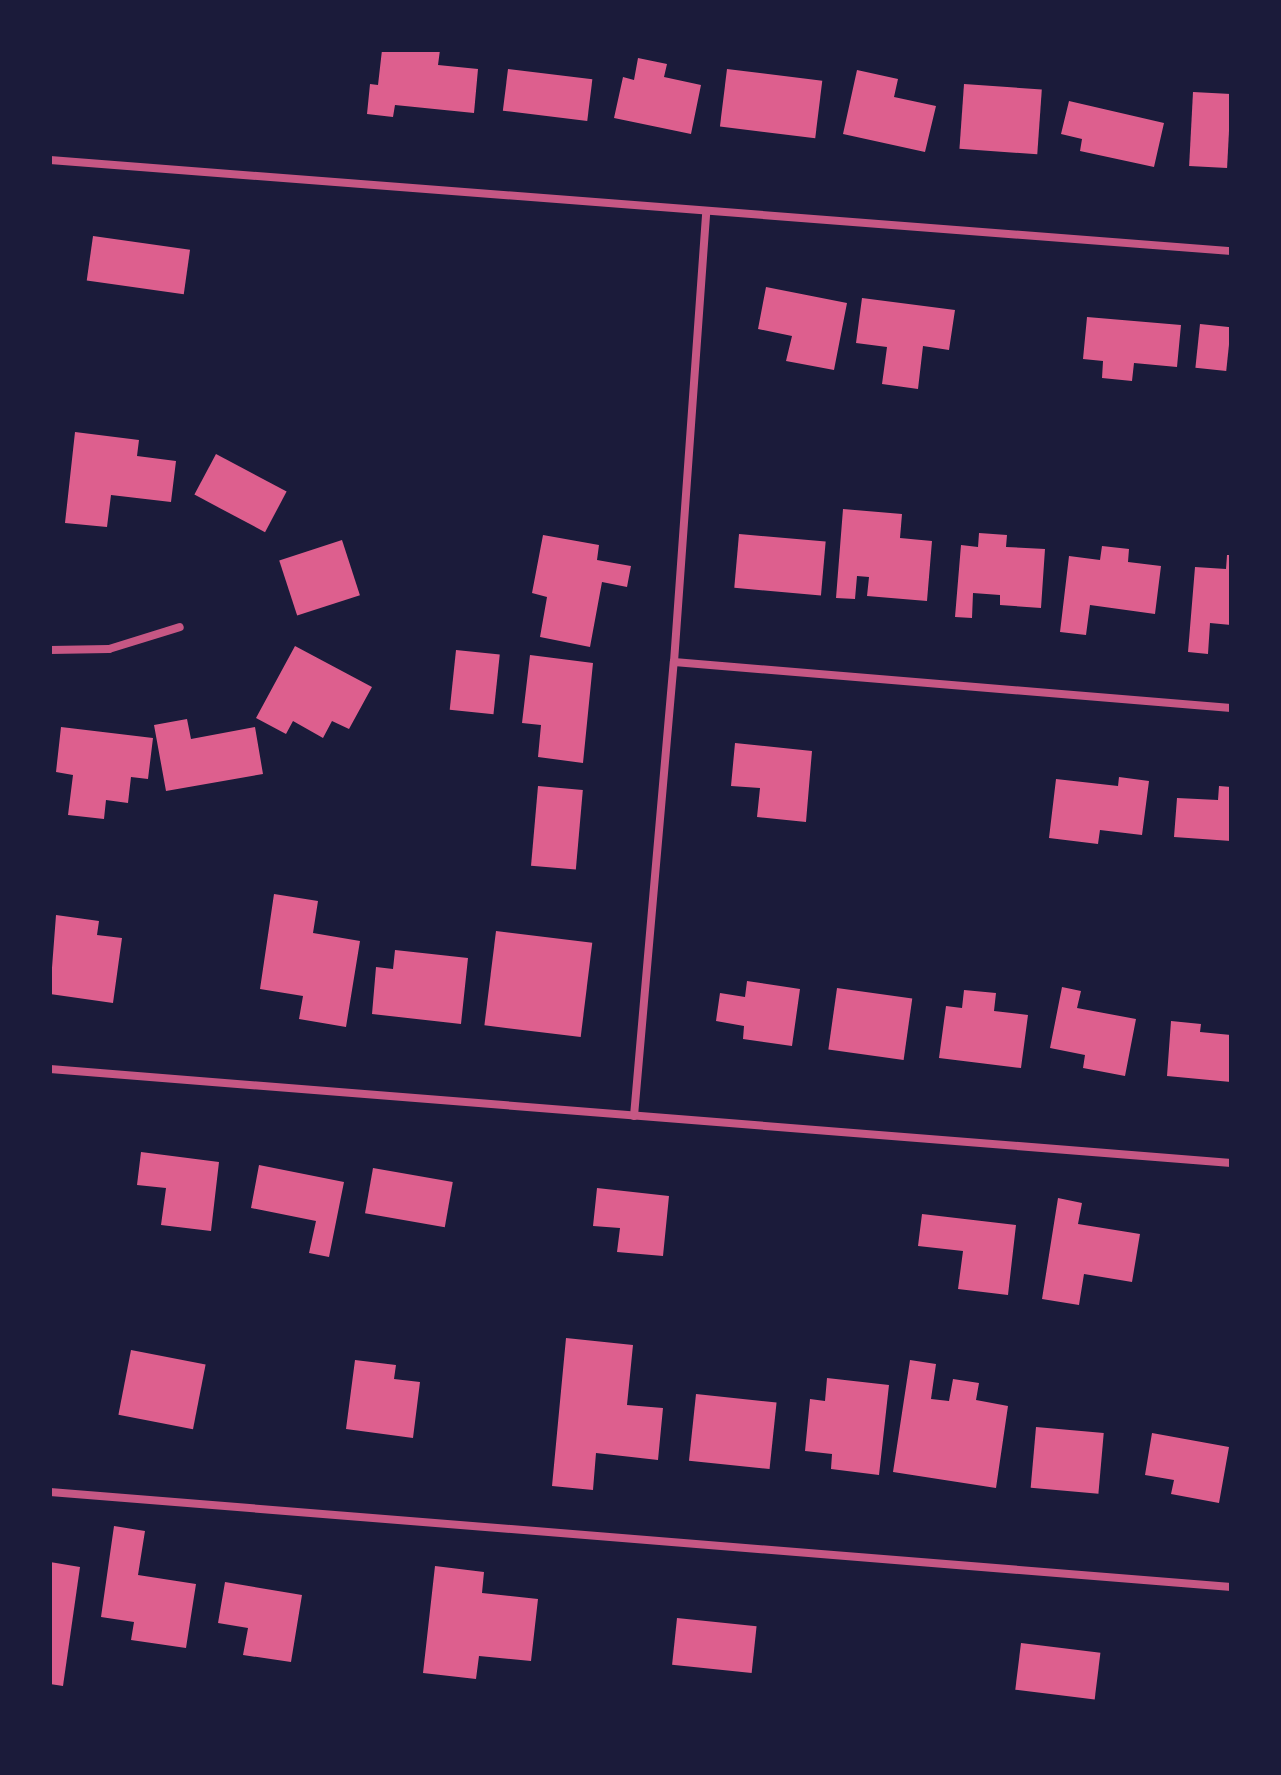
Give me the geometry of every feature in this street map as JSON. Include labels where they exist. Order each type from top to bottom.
[{"type":"street","points":[[50,160],[1231,251]]},
{"type":"street","points":[[634,1116],[674,662],[706,211]]},
{"type":"street","points":[[50,650],[109,649],[180,627]]},
{"type":"street","points":[[674,662],[1231,708]]},
{"type":"street","points":[[50,1069],[1231,1163]]},
{"type":"street","points":[[50,1492],[1231,1587]]},
{"type":"building","points":[[382,50],[440,50],[438,65],[478,69],[474,113],[395,105],[393,117],[367,114],[370,84],[378,85]]},
{"type":"building","points":[[638,58],[667,64],[664,77],[701,85],[691,134],[614,118],[623,77],[634,80]]},
{"type":"building","points":[[508,69],[592,79],[587,121],[503,111]]},
{"type":"building","points":[[727,69],[822,81],[815,138],[720,127]]},
{"type":"building","points":[[857,70],[898,79],[894,97],[936,106],[925,152],[843,134]]},
{"type":"building","points":[[964,84],[1042,89],[1037,154],[959,149]]},
{"type":"building","points":[[1193,92],[1231,94],[1227,168],[1189,166]]},
{"type":"building","points":[[1069,101],[1164,123],[1154,167],[1080,151],[1082,139],[1061,134]]},
{"type":"building","points":[[93,236],[190,250],[184,294],[87,281]]},
{"type":"building","points":[[766,287],[847,303],[834,370],[786,361],[792,336],[758,329]]},
{"type":"building","points":[[862,298],[955,310],[949,350],[923,346],[918,389],[882,384],[887,347],[856,343]]},
{"type":"building","points":[[1087,317],[1181,325],[1177,367],[1134,363],[1132,381],[1102,378],[1103,361],[1083,359]]},
{"type":"building","points":[[1200,324],[1231,327],[1226,371],[1195,368]]},
{"type":"building","points":[[75,432],[139,440],[137,456],[176,461],[171,502],[111,495],[107,527],[65,523]]},
{"type":"building","points":[[216,454],[287,492],[265,532],[194,495]]},
{"type":"building","points":[[843,509],[902,514],[900,538],[932,541],[927,601],[867,596],[869,577],[857,576],[855,599],[836,598]]},
{"type":"building","points":[[979,533],[1007,535],[1006,547],[1045,549],[1041,608],[1000,605],[1000,595],[973,593],[972,618],[955,617],[961,545],[978,547]]},
{"type":"building","points":[[739,534],[826,542],[821,595],[734,588]]},
{"type":"building","points":[[543,535],[599,545],[597,560],[631,566],[627,587],[602,582],[590,647],[540,637],[547,597],[532,593]]},
{"type":"building","points":[[342,540],[360,595],[297,616],[279,560]]},
{"type":"building","points":[[1102,546],[1129,549],[1128,562],[1161,566],[1155,614],[1090,605],[1086,635],[1060,632],[1069,556],[1100,560]]},
{"type":"building","points":[[1227,555],[1231,555],[1231,625],[1210,623],[1208,654],[1188,652],[1195,567],[1226,569]]},
{"type":"building","points":[[295,646],[372,687],[349,729],[332,721],[323,738],[293,721],[286,734],[256,718]]},
{"type":"building","points":[[456,650],[500,655],[493,714],[450,710]]},
{"type":"building","points":[[530,655],[593,663],[583,763],[538,757],[541,725],[522,723]]},
{"type":"building","points":[[187,719],[191,739],[255,727],[263,774],[166,791],[154,725]]},
{"type":"building","points":[[61,727],[153,738],[148,779],[131,777],[128,803],[106,800],[104,819],[68,815],[73,775],[56,772]]},
{"type":"building","points":[[735,743],[812,751],[806,822],[757,817],[760,788],[731,786]]},
{"type":"building","points":[[1119,777],[1149,781],[1142,835],[1100,830],[1098,844],[1049,838],[1056,779],[1118,786]]},
{"type":"building","points":[[538,786],[583,790],[576,870],[531,866]]},
{"type":"building","points":[[1219,786],[1231,787],[1231,841],[1174,837],[1177,798],[1218,800]]},
{"type":"building","points":[[274,894],[318,901],[313,933],[360,941],[346,1027],[299,1019],[303,996],[260,989]]},
{"type":"building","points":[[56,915],[99,921],[97,935],[122,938],[113,1003],[50,994]]},
{"type":"building","points":[[496,931],[592,943],[581,1037],[484,1025]]},
{"type":"building","points":[[395,950],[468,958],[461,1024],[372,1014],[376,967],[393,969]]},
{"type":"building","points":[[747,981],[800,989],[792,1046],[743,1039],[744,1026],[716,1021],[720,993],[745,997]]},
{"type":"building","points":[[1062,987],[1081,991],[1077,1008],[1136,1019],[1125,1076],[1083,1068],[1085,1055],[1050,1048]]},
{"type":"building","points":[[837,988],[912,999],[904,1060],[828,1049]]},
{"type":"building","points":[[964,990],[996,993],[994,1011],[1028,1015],[1021,1068],[939,1058],[946,1006],[962,1008]]},
{"type":"building","points":[[1171,1021],[1201,1024],[1200,1032],[1231,1035],[1231,1082],[1167,1076]]},
{"type":"building","points":[[141,1152],[219,1162],[211,1231],[161,1225],[166,1188],[137,1185]]},
{"type":"building","points":[[259,1165],[344,1182],[329,1257],[309,1253],[316,1221],[251,1208]]},
{"type":"building","points":[[373,1168],[453,1182],[445,1227],[365,1213]]},
{"type":"building","points":[[597,1188],[669,1196],[663,1256],[617,1252],[620,1228],[593,1226]]},
{"type":"building","points":[[1058,1198],[1082,1203],[1078,1224],[1140,1234],[1132,1282],[1084,1274],[1079,1305],[1042,1299]]},
{"type":"building","points":[[922,1214],[1016,1225],[1008,1295],[958,1289],[963,1251],[918,1246]]},
{"type":"building","points":[[566,1338],[633,1345],[627,1405],[663,1408],[658,1460],[596,1453],[593,1490],[552,1486]]},
{"type":"building","points":[[131,1350],[206,1365],[193,1429],[118,1415]]},
{"type":"building","points":[[355,1360],[396,1365],[394,1379],[420,1382],[413,1438],[346,1429]]},
{"type":"building","points":[[910,1360],[936,1364],[931,1399],[949,1401],[953,1379],[979,1383],[976,1400],[1008,1406],[996,1488],[893,1472]]},
{"type":"building","points":[[827,1378],[889,1385],[879,1475],[831,1469],[832,1454],[805,1451],[810,1399],[825,1401]]},
{"type":"building","points":[[696,1394],[777,1402],[770,1469],[689,1461]]},
{"type":"building","points":[[1036,1427],[1104,1433],[1098,1494],[1031,1488]]},
{"type":"building","points":[[1152,1433],[1229,1447],[1219,1503],[1171,1494],[1174,1480],[1145,1475]]},
{"type":"building","points":[[114,1526],[145,1531],[138,1575],[196,1584],[186,1648],[131,1640],[134,1622],[101,1617]]},
{"type":"building","points":[[50,1562],[80,1567],[63,1686],[50,1684]]},
{"type":"building","points":[[435,1566],[484,1572],[482,1593],[538,1599],[531,1661],[479,1656],[476,1679],[423,1673]]},
{"type":"building","points":[[225,1582],[302,1595],[291,1662],[243,1655],[248,1628],[218,1623]]},
{"type":"building","points":[[677,1618],[757,1626],[752,1673],[672,1665]]},
{"type":"building","points":[[1021,1643],[1100,1653],[1095,1699],[1015,1690]]}]
